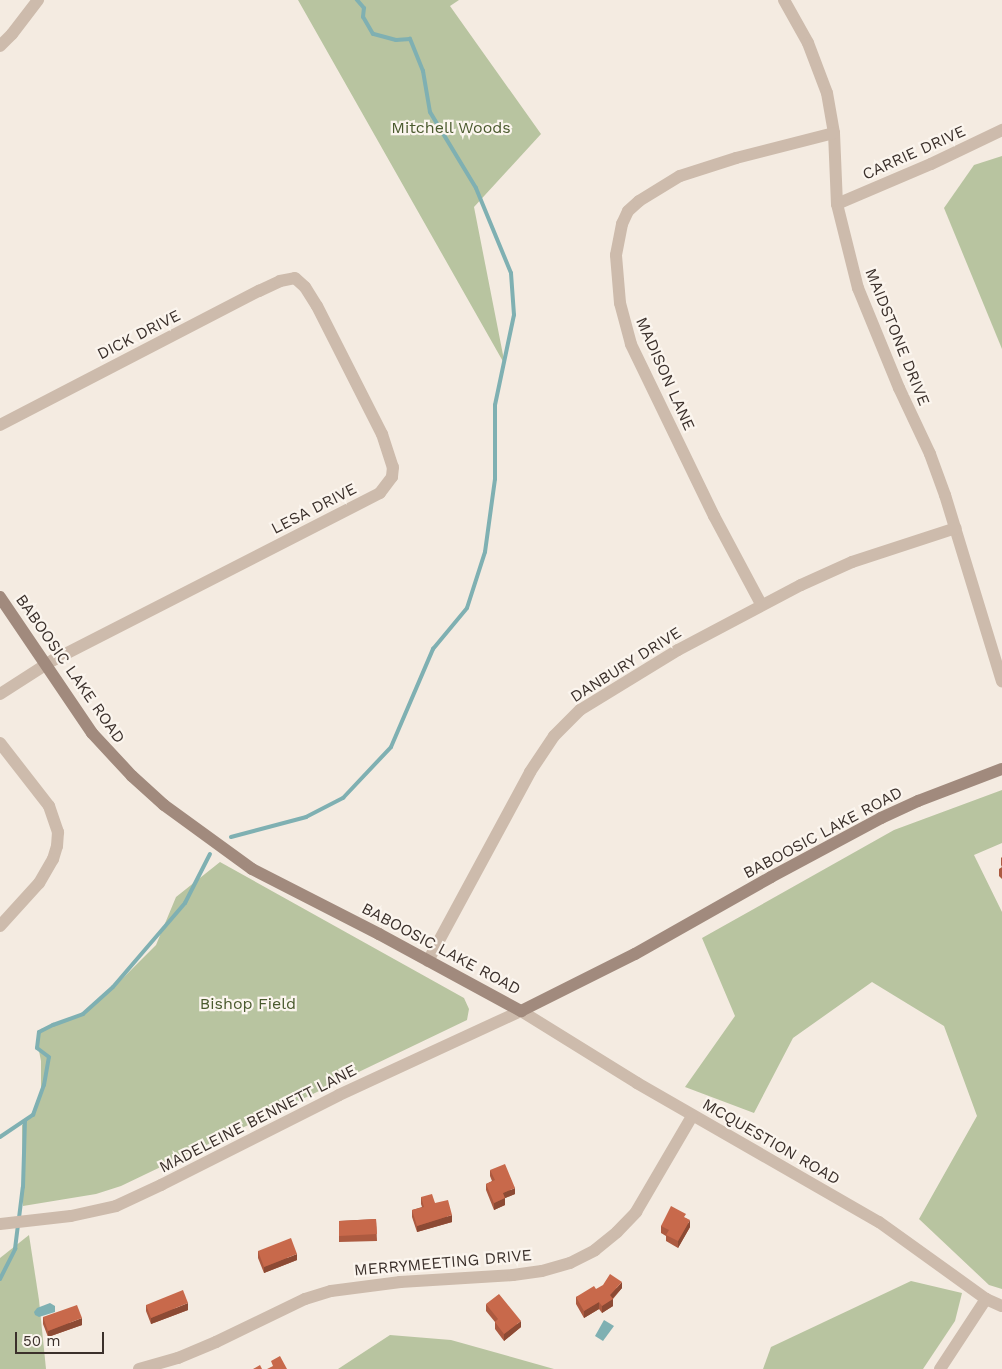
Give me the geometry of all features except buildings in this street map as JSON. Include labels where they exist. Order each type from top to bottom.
[{"type":"street","points":[[0,46],[12,34],[38,0]]},
{"type":"street","name":"MAIDSTONE DRIVE","points":[[784,0],[808,43],[827,93],[834,134],[837,204],[858,288],[898,388],[930,454],[956,528],[1002,682]]},
{"type":"street","name":"CARRIE DRIVE","points":[[837,204],[931,164],[1002,130]]},
{"type":"street","name":"MADISON LANE","points":[[761,604],[714,516],[631,344],[620,303],[616,255],[622,224],[628,211],[639,201],[680,176],[736,158],[834,134]]},
{"type":"street","name":"DICK DRIVE","points":[[0,425],[259,291],[280,281],[295,278]]},
{"type":"street","name":"LESA DRIVE","points":[[0,694],[44,665],[368,500],[387,486],[392,477],[393,468],[388,446],[317,306],[305,287],[295,278]]},
{"type":"street","name":"DANBURY DRIVE","points":[[428,961],[530,772],[554,736],[580,710],[624,682],[761,604],[852,562],[956,528]]},
{"type":"street","name":"BABOOSIC LAKE ROAD","points":[[0,598],[44,665],[97,738],[132,776],[164,805],[252,869],[521,1011],[635,954],[874,822],[918,801],[1002,769]]},
{"type":"street","points":[[0,743],[49,806],[58,832],[57,846],[53,859],[39,883],[22,905],[0,926]]},
{"type":"street","name":"MCQUESTION ROAD","points":[[521,1011],[692,1116],[879,1222],[986,1300],[1002,1306]]},
{"type":"street","name":"MADELEINE BENNETT LANE","points":[[0,1224],[94,1212],[138,1197],[339,1095],[521,1011]]},
{"type":"street","name":"MERRYMEETING DRIVE","points":[[139,1369],[178,1358],[305,1299],[331,1291],[400,1282],[513,1275],[542,1271],[570,1263],[595,1250],[617,1232],[636,1212],[692,1116]]},
{"type":"street","points":[[940,1369],[986,1300]]},
{"type":"green space","name":"Mitchell Woods","points":[[298,0],[459,0],[450,6],[541,134],[474,207],[505,365]]},
{"type":"green space","points":[[1002,156],[1002,349],[944,208],[974,165]]},
{"type":"green space","points":[[1002,790],[1002,843],[974,855],[1002,912],[1002,1289],[989,1285],[919,1219],[977,1116],[944,1026],[872,982],[793,1038],[754,1113],[685,1087],[735,1016],[702,938],[894,830]]},
{"type":"green space","name":"Bishop Field","points":[[220,862],[464,998],[469,1009],[467,1020],[121,1186],[96,1194],[23,1206],[22,1125],[34,1113],[41,1092],[41,1061],[37,1041],[41,1029],[88,1011],[112,989],[156,945],[176,897]]},
{"type":"green space","points":[[29,1235],[39,1300],[46,1369],[0,1369],[0,1258]]},
{"type":"green space","points":[[911,1281],[962,1293],[955,1321],[923,1369],[763,1369],[771,1347]]},
{"type":"green space","points":[[390,1335],[451,1340],[554,1369],[338,1369]]},
{"type":"water","points":[[50,1303],[55,1306],[55,1312],[39,1317],[35,1315],[34,1312],[37,1308]]},
{"type":"water","points":[[604,1320],[614,1326],[603,1341],[595,1336]]},
{"type":"waterway","points":[[231,837],[306,817],[343,798],[391,747],[433,649],[467,608],[485,552],[495,479],[495,405],[514,315],[511,273],[476,188],[430,112],[423,71],[410,39],[396,40],[373,34],[363,17],[364,8],[357,0]]},
{"type":"waterway","points":[[0,1137],[33,1115],[44,1085],[49,1057],[37,1048],[39,1032],[83,1014],[113,987],[185,903],[210,854]]},
{"type":"waterway","points":[[19,1218],[23,1187],[25,1121]]},
{"type":"waterway","points":[[0,1279],[15,1249],[18,1225]]}]
